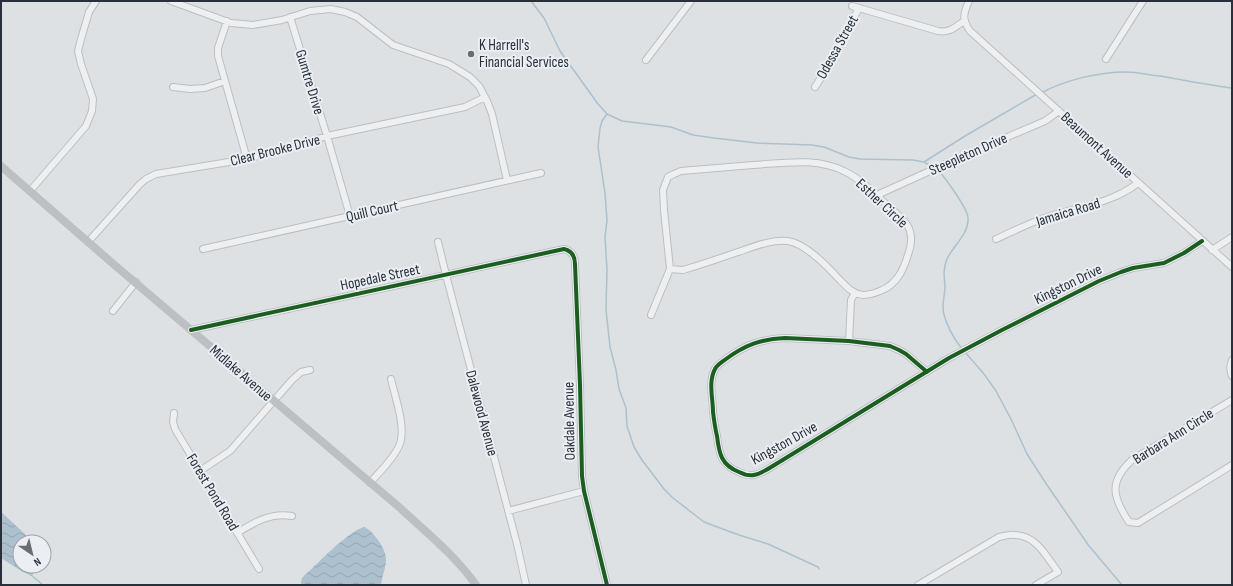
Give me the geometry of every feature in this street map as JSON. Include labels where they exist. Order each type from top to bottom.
[{"type":"street","points":[[30,191],[86,126],[92,111],[93,99],[78,51],[89,12],[96,1]]},
{"type":"street","points":[[171,1],[227,22],[253,25],[282,20],[310,11],[331,9],[346,12],[357,17],[393,44],[449,64],[470,77],[479,86],[486,98],[492,114],[507,180]]},
{"type":"street","points":[[646,60],[691,1]]},
{"type":"street","points":[[964,21],[964,10],[969,1]]},
{"type":"street","points":[[1106,59],[1143,1]]},
{"type":"street","name":"Odessa Street","points":[[815,86],[828,67],[856,7],[938,32],[948,32],[964,21]]},
{"type":"street","name":"Gumtre Drive","points":[[290,18],[350,216]]},
{"type":"street","name":"Beaumont Avenue","points":[[964,21],[970,31],[980,41],[1232,267]]},
{"type":"street","points":[[227,22],[218,48],[218,56],[247,159]]},
{"type":"street","points":[[173,88],[205,88],[225,81]]},
{"type":"street","name":"Clear Brooke Drive","points":[[88,242],[136,188],[146,179],[156,174],[247,159],[327,136],[465,106],[486,98]]},
{"type":"street","name":"Steepleton Drive","points":[[876,195],[1045,121],[1059,111]]},
{"type":"street","name":"Esther Circle","points":[[651,315],[670,268],[664,210],[664,190],[668,177],[681,172],[794,162],[817,163],[847,172],[876,195],[908,225],[911,234],[910,248],[900,276],[892,285],[870,294],[862,295],[855,293]]},
{"type":"street","name":"Midlake Avenue","points":[[1,166],[439,543],[459,563],[476,585]]},
{"type":"street","name":"Quill Court","points":[[203,249],[541,173]]},
{"type":"street","name":"Jamaica Road","points":[[996,239],[1049,216],[1105,201],[1132,188],[1138,183]]},
{"type":"street","points":[[1212,250],[1232,237]]},
{"type":"street","points":[[670,268],[683,270],[761,244],[788,241],[799,245],[813,254],[855,293],[851,300],[849,341]]},
{"type":"street","name":"Kingston Drive","points":[[927,372],[899,350],[886,346],[849,341],[785,338],[756,342],[738,351],[718,365],[715,369],[712,378],[714,417],[719,452],[723,461],[735,471],[742,474],[754,475],[762,472],[927,372],[1002,330],[1099,281],[1133,268],[1164,263],[1202,241]]},
{"type":"street","name":"Dalewood Avenue","points":[[438,242],[526,585]]},
{"type":"street","name":"Hopedale Street","points":[[191,330],[564,250],[568,250],[573,254]]},
{"type":"street","name":"Oakdale Avenue","points":[[573,254],[575,258],[582,476],[607,585]]},
{"type":"street","points":[[112,311],[136,282]]},
{"type":"street","points":[[1232,360],[1230,368],[1230,373],[1232,376]]},
{"type":"street","points":[[200,471],[230,451],[297,375],[301,372],[310,370]]},
{"type":"street","points":[[370,483],[392,456],[398,447],[402,435],[402,425],[391,378]]},
{"type":"street","name":"Barbara Ann Circle","points":[[1232,400],[1132,460],[1124,468],[1117,480],[1115,494],[1120,509],[1129,522],[1138,523],[1232,465]]},
{"type":"street","name":"Forest Pond Road","points":[[174,413],[173,422],[175,429],[259,568]]},
{"type":"street","points":[[508,511],[584,490]]},
{"type":"street","points":[[237,533],[262,519],[274,516],[292,516]]},
{"type":"street","points":[[918,585],[999,537],[1014,534],[1026,537],[1036,543],[1058,572],[1036,585]]},
{"type":"water","points":[[1,512],[25,534],[12,534],[12,565],[1,558]]},
{"type":"water","points":[[364,527],[374,534],[385,553],[386,562],[381,585],[301,585],[302,578],[332,550],[349,535]]},
{"type":"waterway","points":[[531,1],[544,18],[560,51],[598,104],[607,114],[622,121],[671,127],[693,135],[714,138],[757,143],[812,145],[824,147],[849,157],[860,159],[913,160],[924,162],[933,167]]},
{"type":"waterway","points":[[1041,93],[1060,84],[1093,75],[1115,72],[1134,72],[1232,88]]},
{"type":"waterway","points":[[924,162],[1037,94]]},
{"type":"waterway","points":[[607,114],[602,121],[600,128],[598,147],[605,193],[607,220],[605,237],[607,269],[606,310],[610,347],[619,389],[626,408],[627,426],[634,447],[664,489],[673,498],[704,522],[768,544],[818,567],[819,569]]},
{"type":"waterway","points":[[937,169],[960,200],[968,218],[966,229],[947,259],[944,272],[945,286],[943,312],[950,329],[962,349]]},
{"type":"waterway","points":[[964,351],[984,374],[996,391],[1027,454],[1047,485],[1089,546],[1122,585]]},
{"type":"waterway","points":[[31,575],[43,585]]},
{"type":"cycle path","points":[[927,372],[906,354],[890,346],[849,341],[785,338],[761,341],[747,346],[718,365],[713,374],[711,390],[714,418],[722,458],[728,466],[742,473],[748,475],[761,473],[778,463],[781,461],[949,358],[1002,330],[1099,281],[1133,268],[1164,263],[1184,253],[1202,241]]},
{"type":"cycle path","points":[[191,330],[564,249],[569,251],[574,256],[575,261],[582,476],[584,491],[607,585]]},
{"type":"place","name":"K Harrell's Financial Services","points":[[471,54]]}]
